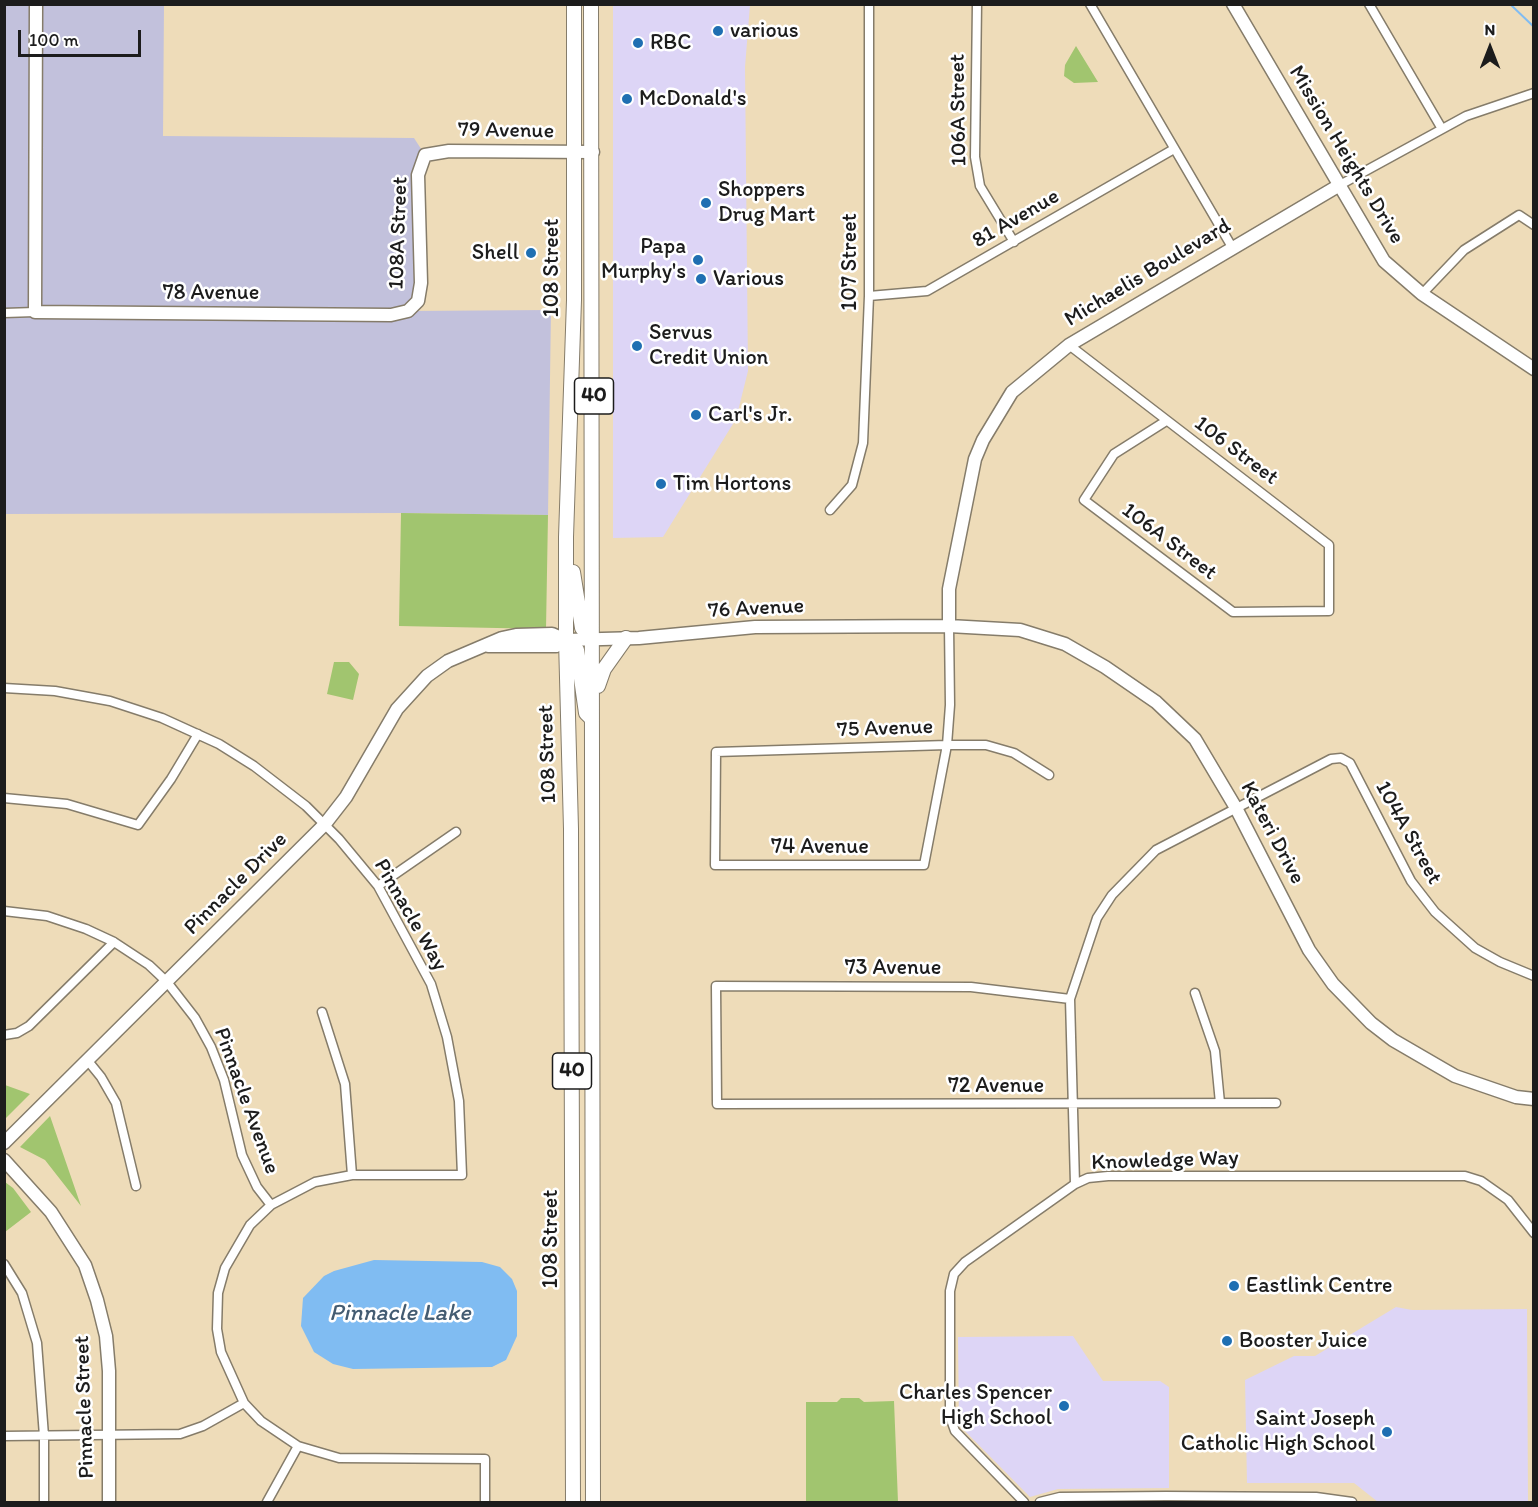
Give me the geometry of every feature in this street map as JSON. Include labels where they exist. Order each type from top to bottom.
[{"type":"main road","name":"108 Street","points":[[573,1503],[572,829],[566,640],[567,511],[574,300],[574,4]]},
{"type":"main road","name":"108 Street","points":[[591,4],[594,639],[593,1503]]},
{"type":"main road","points":[[567,511],[573,576],[582,628],[594,639]]},
{"type":"main road","points":[[594,721],[598,682],[604,669],[626,638]]},
{"type":"main road","points":[[566,640],[577,650],[586,713],[594,721]]},
{"type":"street","points":[[35,312],[36,4]]},
{"type":"street","name":"107 Street","points":[[830,510],[852,485],[863,442],[869,296],[869,4]]},
{"type":"street","name":"106A Street","points":[[977,4],[975,157],[981,186],[1014,242]]},
{"type":"street","points":[[1090,4],[1232,247]]},
{"type":"street","name":"Mission Heights Drive","points":[[1233,4],[1384,261],[1422,294],[1533,369]]},
{"type":"street","points":[[1369,4],[1442,129]]},
{"type":"street","name":"Michaelis Boulevard","points":[[949,626],[949,589],[975,459],[983,440],[1012,392],[1070,345],[1338,186],[1442,129],[1484,109],[1533,93]]},
{"type":"street","name":"81 Avenue","points":[[869,296],[927,291],[1174,149]]},
{"type":"street","name":"79 Avenue","points":[[423,161],[425,155],[448,151],[593,152]]},
{"type":"street","name":"108A Street","points":[[414,305],[418,301],[421,283],[418,175],[423,161]]},
{"type":"street","points":[[1422,294],[1464,250],[1519,215],[1533,225]]},
{"type":"street","name":"78 Avenue","points":[[4,313],[391,315],[408,311],[414,305]]},
{"type":"street","name":"106 Street","points":[[1070,345],[1329,546],[1329,611],[1233,612]]},
{"type":"street","name":"106A Street","points":[[1166,421],[1114,454],[1084,500],[1233,612]]},
{"type":"street","points":[[947,745],[950,705],[949,626]]},
{"type":"street","name":"76 Avenue","points":[[566,640],[626,638],[755,627],[949,626]]},
{"type":"street","name":"Kateri Drive","points":[[949,626],[1020,630],[1065,644],[1105,667],[1156,702],[1195,739],[1236,808],[1309,950],[1333,984],[1371,1023],[1394,1040],[1455,1076],[1516,1096],[1533,1099]]},
{"type":"street","name":"Pinnacle Drive","points":[[4,1143],[325,825],[346,797],[388,723],[408,695],[427,676],[448,661],[481,646],[556,646],[566,640]]},
{"type":"street","name":"Pinnacle Way","points":[[4,687],[55,691],[110,701],[162,718],[198,734],[255,766],[289,791],[325,825],[378,886],[431,984],[447,1037],[459,1101],[462,1175],[352,1175]]},
{"type":"street","points":[[4,798],[67,804],[138,825],[171,779],[198,734]]},
{"type":"street","name":"74 Avenue","points":[[715,865],[924,865],[947,745]]},
{"type":"street","name":"75 Avenue","points":[[715,865],[716,752],[986,745],[1004,750],[1049,775]]},
{"type":"street","name":"104A Street","points":[[1236,808],[1330,759],[1341,758],[1350,764],[1400,861],[1424,900],[1475,948],[1500,962],[1533,975]]},
{"type":"street","points":[[1075,1184],[1070,999],[1097,918],[1112,895],[1156,850],[1236,808]]},
{"type":"street","points":[[378,886],[456,832]]},
{"type":"street","name":"Pinnacle Avenue","points":[[4,911],[47,916],[86,929],[114,942],[149,965],[167,982],[195,1018],[212,1047],[224,1080],[242,1155],[257,1187],[271,1205]]},
{"type":"street","points":[[4,1035],[17,1033],[34,1022],[114,942]]},
{"type":"street","name":"73 Avenue","points":[[717,1104],[716,986],[970,987],[1070,999]]},
{"type":"street","points":[[1195,993],[1215,1051],[1220,1103]]},
{"type":"street","points":[[322,1012],[345,1084],[352,1175],[315,1182],[271,1205],[250,1225],[236,1245],[225,1268],[218,1293],[217,1329],[220,1352],[244,1403],[261,1421],[298,1446],[339,1458],[485,1459],[485,1503]]},
{"type":"street","points":[[88,1062],[101,1077],[116,1103],[136,1186]]},
{"type":"street","name":"72 Avenue","points":[[717,1104],[1276,1103]]},
{"type":"street","name":"Pinnacle Street","points":[[4,1160],[51,1212],[85,1265],[106,1336],[109,1503]]},
{"type":"street","name":"Knowledge Way","points":[[1024,1503],[955,1431],[950,1417],[950,1291],[954,1274],[965,1262],[1075,1184],[1088,1178],[1108,1176],[1466,1176],[1481,1181],[1508,1200],[1533,1233]]},
{"type":"street","name":"Pinnacle Street","points":[[4,1264],[22,1293],[37,1343],[44,1436],[44,1503]]},
{"type":"street","points":[[4,1436],[180,1434],[203,1426],[244,1403]]},
{"type":"street","points":[[267,1503],[298,1446]]},
{"type":"street","points":[[1062,1503],[1077,1497]]},
{"type":"street","points":[[1040,1503],[1052,1498],[1077,1497],[1316,1497],[1352,1503]]},
{"type":"shaded area","points":[[4,5],[164,5],[163,136],[414,138],[425,155],[418,175],[421,283],[409,311],[551,310],[548,515],[5,514]]},
{"type":"shaded area","points":[[613,5],[750,5],[745,67],[748,371],[736,419],[663,537],[613,538]]},
{"type":"shaded area","name":"Saint Joseph Catholic High School","points":[[1396,1307],[1412,1310],[1527,1309],[1528,1502],[1378,1502],[1354,1483],[1247,1483],[1245,1380],[1294,1356],[1315,1356]]},
{"type":"shaded area","name":"Charles Spencer High School","points":[[1073,1336],[1103,1381],[1160,1381],[1169,1387],[1169,1488],[1058,1489],[1030,1497],[959,1425],[958,1337]]},
{"type":"green space","points":[[1076,46],[1098,82],[1074,83],[1064,76],[1065,65]]},
{"type":"green space","points":[[401,513],[548,515],[546,629],[399,626]]},
{"type":"green space","points":[[334,662],[349,662],[359,674],[353,700],[327,694]]},
{"type":"green space","points":[[4,1085],[30,1094],[5,1119]]},
{"type":"green space","points":[[50,1116],[81,1206],[45,1160],[20,1147]]},
{"type":"green space","points":[[5,1182],[13,1188],[31,1212],[5,1232]]},
{"type":"green space","points":[[841,1398],[859,1398],[864,1402],[894,1401],[898,1502],[806,1502],[806,1402],[837,1402]]},
{"type":"water","name":"Pinnacle Lake","points":[[374,1260],[482,1262],[500,1267],[512,1279],[517,1291],[517,1336],[506,1360],[492,1367],[353,1369],[333,1364],[314,1352],[301,1326],[303,1298],[324,1276]]},
{"type":"waterway","points":[[1510,4],[1534,27]]},
{"type":"place","name":"various","points":[[718,31]]},
{"type":"place","name":"RBC","points":[[638,43]]},
{"type":"place","name":"McDonald's","points":[[627,99]]},
{"type":"place","name":"Shoppers Drug Mart","points":[[706,203]]},
{"type":"place","name":"Shell","points":[[531,253]]},
{"type":"place","name":"Papa Murphy's","points":[[698,260]]},
{"type":"place","name":"Various","points":[[701,279]]},
{"type":"place","name":"Servus Credit Union","points":[[637,346]]},
{"type":"place","name":"Carl's Jr.","points":[[696,415]]},
{"type":"place","name":"Tim Hortons","points":[[661,484]]},
{"type":"place","name":"Eastlink Centre","points":[[1234,1286]]},
{"type":"place","name":"Booster Juice","points":[[1227,1341]]},
{"type":"place","name":"Charles Spencer High School","points":[[1064,1406]]},
{"type":"place","name":"Saint Joseph Catholic High School","points":[[1387,1432]]}]
